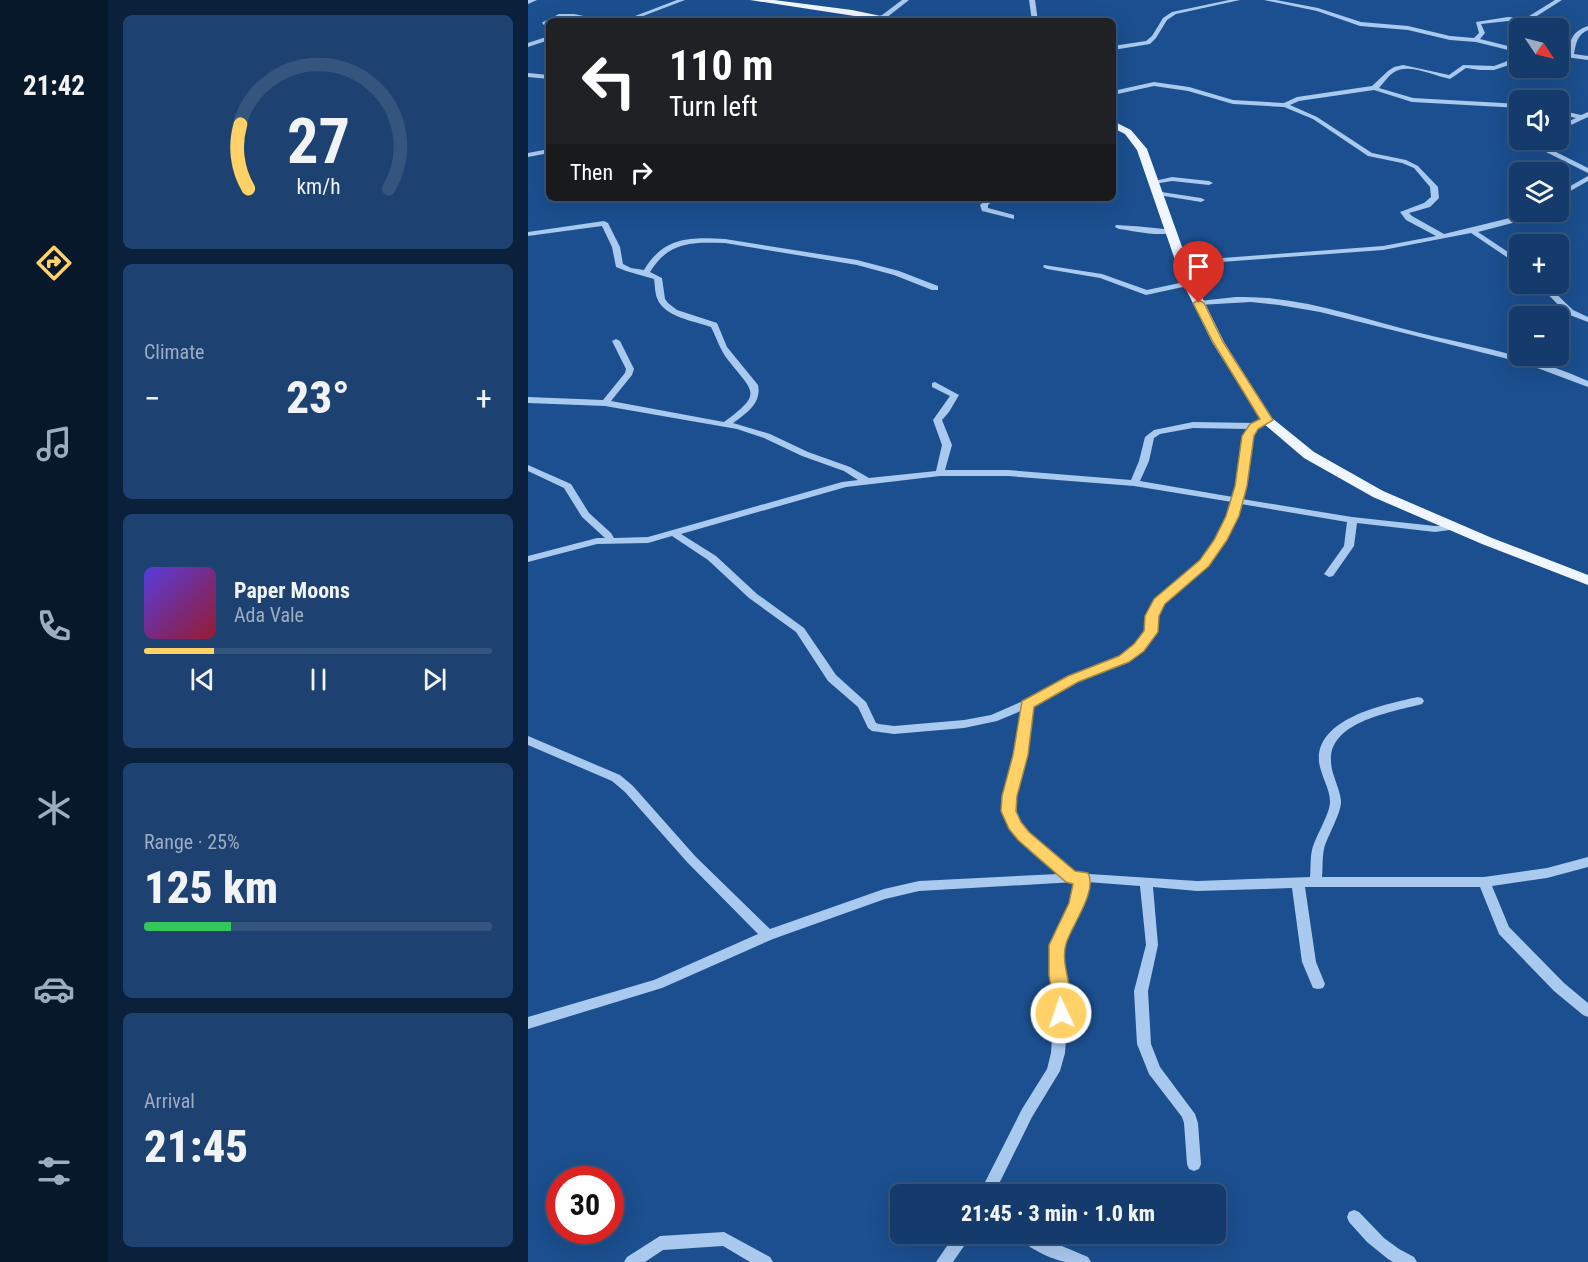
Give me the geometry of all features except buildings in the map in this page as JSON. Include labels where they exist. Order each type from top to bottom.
[{"type":"main road","points":[[754,0],[864,18]]},
{"type":"main road","points":[[876,18],[888,18]]},
{"type":"main road","points":[[1116,126],[1135,138],[1142,149],[1160,185],[1189,283],[1218,342],[1267,420],[1309,455],[1377,494],[1588,580]]},
{"type":"street","points":[[528,2],[534,0]]},
{"type":"street","points":[[633,18],[682,0]]},
{"type":"street","points":[[883,17],[906,0]]},
{"type":"street","points":[[1032,0],[1035,18]]},
{"type":"street","points":[[1194,0],[1208,5]]},
{"type":"street","points":[[1116,48],[1148,43],[1168,16],[1208,5],[1238,0]]},
{"type":"street","points":[[1267,0],[1318,10],[1360,24],[1383,25],[1450,38],[1476,40],[1509,48]]},
{"type":"street","points":[[1476,40],[1482,33],[1478,23],[1508,19],[1527,20],[1559,0]]},
{"type":"street","points":[[557,18],[579,15],[592,18]]},
{"type":"street","points":[[1588,28],[1581,30],[1573,39],[1570,55],[1588,58]]},
{"type":"street","points":[[528,45],[546,39]]},
{"type":"street","points":[[1285,105],[1297,99],[1374,88],[1383,83],[1388,73],[1397,69],[1414,68],[1450,77],[1465,66],[1490,69],[1509,62]]},
{"type":"street","points":[[528,75],[546,77]]},
{"type":"street","points":[[1116,92],[1154,84],[1189,90],[1233,102],[1285,105],[1315,118],[1370,155],[1404,161],[1416,167],[1434,187],[1435,198],[1427,205],[1404,212],[1409,218],[1442,236]]},
{"type":"street","points":[[1374,88],[1412,100],[1509,105]]},
{"type":"street","points":[[1569,114],[1586,117]]},
{"type":"street","points":[[1569,124],[1586,117]]},
{"type":"street","points":[[1545,150],[1588,171]]},
{"type":"street","points":[[528,155],[546,152]]},
{"type":"street","points":[[1160,185],[1181,168]]},
{"type":"street","points":[[1569,189],[1588,178]]},
{"type":"street","points":[[1160,185],[1209,183]]},
{"type":"street","points":[[1160,185],[1201,200]]},
{"type":"street","points":[[989,201],[984,205],[985,209],[1011,217]]},
{"type":"street","points":[[1183,263],[1342,253],[1383,248],[1472,231],[1509,221]]},
{"type":"street","points":[[528,234],[604,223],[616,247],[619,265],[631,271],[646,273],[658,278],[661,299],[674,312],[714,325],[718,329],[723,347],[753,382],[755,397],[747,408],[726,424]]},
{"type":"street","points":[[1119,227],[1172,231]]},
{"type":"street","points":[[1472,231],[1509,256]]},
{"type":"street","points":[[646,273],[653,258],[662,252],[690,242],[721,239],[883,269],[935,288]]},
{"type":"street","points":[[1047,267],[1102,276],[1146,293],[1189,283]]},
{"type":"street","points":[[1552,294],[1570,312],[1588,320]]},
{"type":"street","points":[[1199,303],[1256,300],[1339,314],[1423,336],[1494,350],[1557,370],[1588,384]]},
{"type":"street","points":[[605,403],[630,369],[616,340]]},
{"type":"street","points":[[935,385],[955,395],[937,420],[947,445],[940,473]]},
{"type":"street","points":[[528,400],[605,403],[726,424],[766,436],[805,454],[847,469],[867,481]]},
{"type":"street","points":[[1134,483],[1144,461],[1150,437],[1157,432],[1186,426],[1254,426],[1267,420]]},
{"type":"street","points":[[673,533],[711,558],[753,596],[800,630],[832,678],[862,705],[872,725],[876,728],[894,730],[964,724],[993,718],[1027,704],[1073,679],[1124,659],[1139,648],[1151,632],[1152,616],[1159,602],[1204,563],[1214,551],[1233,516],[1244,470],[1248,436],[1254,426]]},
{"type":"street","points":[[528,468],[568,486],[585,515],[610,539]]},
{"type":"street","points":[[528,559],[610,539],[648,540],[845,484],[940,473],[1008,473],[1134,483],[1352,520],[1435,529],[1454,527]]},
{"type":"street","points":[[1329,574],[1351,545],[1352,520]]},
{"type":"street","points":[[1316,882],[1318,850],[1336,803],[1325,762],[1326,752],[1333,735],[1343,726],[1387,708],[1418,701]]},
{"type":"street","points":[[1027,704],[1021,755],[1010,796],[1009,811],[1014,825],[1023,836],[1077,878]]},
{"type":"street","points":[[528,740],[616,778],[629,789],[691,859],[768,936]]},
{"type":"street","points":[[528,1023],[657,984],[768,936],[884,894],[919,886],[1077,878],[1197,886],[1316,882],[1484,882],[1547,873],[1588,862]]},
{"type":"street","points":[[991,1184],[1027,1113],[1053,1071],[1058,1053],[1062,999],[1057,945],[1077,903],[1077,878]]},
{"type":"street","points":[[1146,882],[1152,945],[1141,991],[1144,1044],[1154,1070],[1188,1114],[1191,1123],[1194,1164]]},
{"type":"street","points":[[1484,882],[1504,930],[1559,987],[1588,1011]]},
{"type":"street","points":[[1298,883],[1309,962],[1318,984]]},
{"type":"street","points":[[1354,1217],[1366,1232],[1396,1257],[1409,1262]]},
{"type":"street","points":[[632,1262],[660,1243],[724,1239],[765,1262]]},
{"type":"street","points":[[945,1262],[957,1244]]},
{"type":"street","points":[[1038,1244],[1052,1252],[1083,1262]]},
{"type":"route","points":[[1061,1013],[1062,999],[1057,945],[1077,903],[1082,877],[1072,878],[1023,836],[1014,825],[1009,811],[1010,796],[1021,755],[1027,704],[1073,679],[1124,659],[1139,648],[1151,632],[1152,616],[1159,602],[1204,563],[1233,516],[1241,486],[1250,430],[1267,420],[1218,342],[1199,303]]}]
